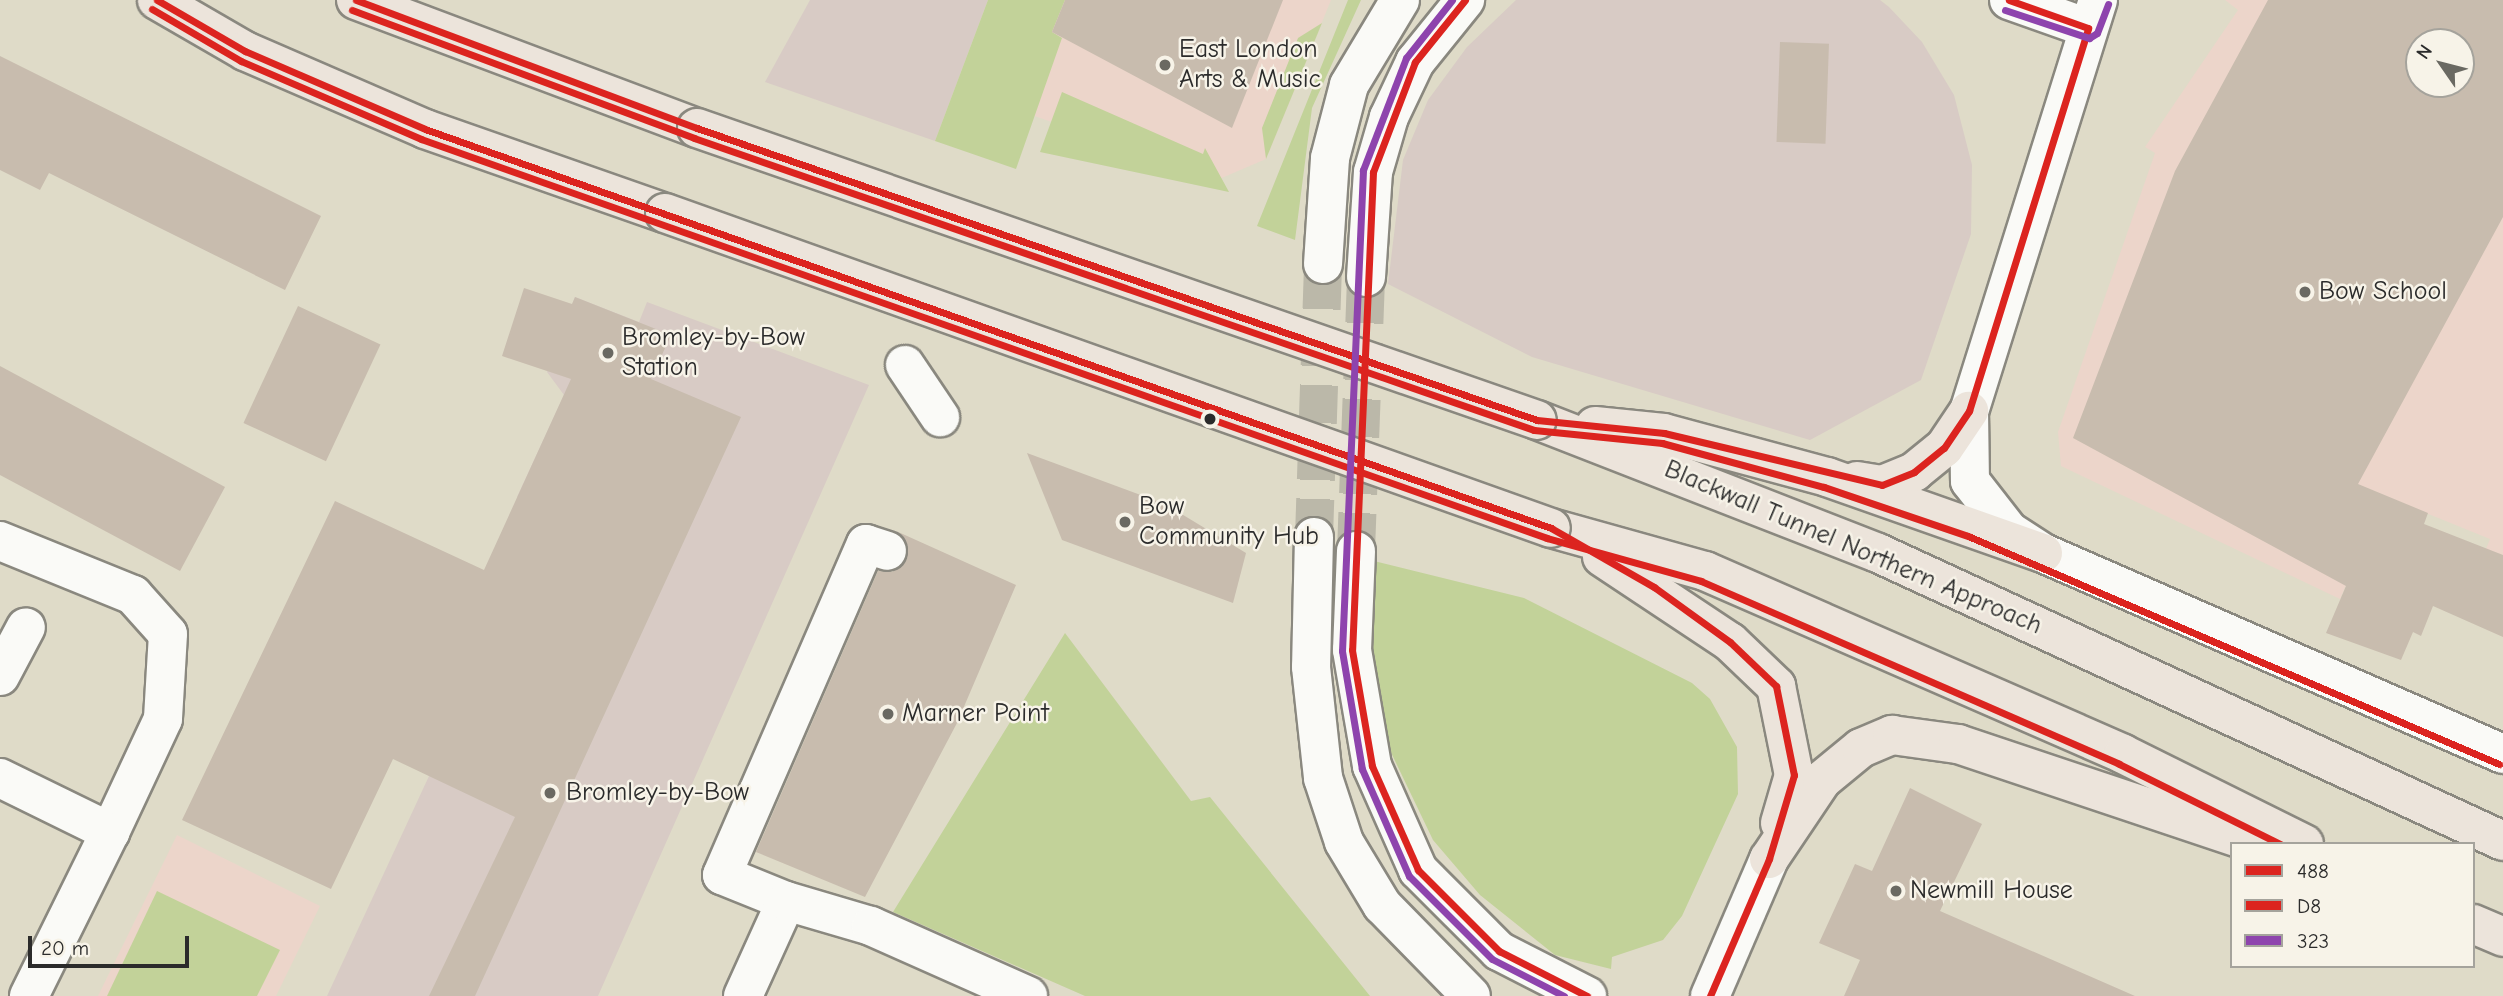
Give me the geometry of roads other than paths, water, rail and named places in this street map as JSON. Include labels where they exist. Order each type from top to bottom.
[{"type":"highway","points":[[157,0],[245,51],[425,129],[1551,528],[1705,571],[2052,722],[2300,842]]},
{"type":"highway","name":"Blackwall Tunnel Northern Approach","points":[[356,0],[697,128],[1537,420],[1878,553],[2503,841]]},
{"type":"highway","points":[[1827,477],[1882,485],[1914,472],[1944,448],[1969,411]]},
{"type":"highway","points":[[1537,420],[1664,433],[1827,477],[2043,554]]},
{"type":"highway","points":[[1551,528],[1654,587],[1730,642],[1776,686],[1794,775],[1769,859]]},
{"type":"highway","points":[[1769,859],[1822,780],[1861,748],[1892,735],[1958,744],[2251,842]]},
{"type":"highway","points":[[2475,925],[2503,937]]},
{"type":"street","points":[[1323,264],[1330,158],[1349,85],[1400,0]]},
{"type":"street","points":[[1366,277],[1373,173],[1389,117],[1415,62],[1465,0]]},
{"type":"street","points":[[2009,0],[2093,14],[1969,411],[1970,481],[2009,531],[2043,554],[2503,754]]},
{"type":"street","points":[[905,365],[940,417]]},
{"type":"street","points":[[1314,537],[1311,667],[1323,778],[1344,842],[1382,905],[1471,996]]},
{"type":"street","points":[[0,541],[133,594],[168,634],[163,719],[29,996]]},
{"type":"street","points":[[887,551],[866,544],[722,875],[786,901],[871,926],[1028,996]]},
{"type":"street","points":[[1356,551],[1352,650],[1371,766],[1418,870],[1499,951],[1587,996]]},
{"type":"street","points":[[0,677],[26,626]]},
{"type":"street","points":[[0,778],[110,832]]},
{"type":"street","points":[[1710,996],[1769,859]]},
{"type":"street","points":[[743,996],[786,901]]},
{"type":"tunnel","points":[[1314,537],[1323,264]]},
{"type":"tunnel","points":[[1356,551],[1366,277]]},
{"type":"place","name":"East London Arts & Music","points":[[1165,65]]},
{"type":"place","name":"Bow School","points":[[2305,292]]},
{"type":"place","name":"Bromley-by-Bow Station","points":[[608,353]]},
{"type":"place","name":"Bow Community Hub","points":[[1125,522]]},
{"type":"place","name":"Marner Point","points":[[888,714]]},
{"type":"place","name":"Bromley-by-Bow","points":[[550,793]]},
{"type":"place","name":"Newmill House","points":[[1896,891]]}]
